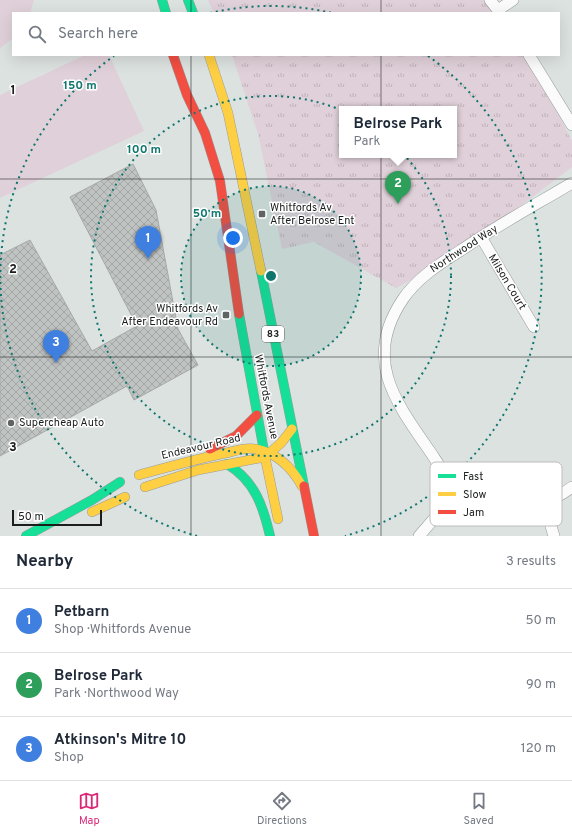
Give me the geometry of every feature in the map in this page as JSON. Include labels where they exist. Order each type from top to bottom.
[{"type":"main road","points":[[162,0],[166,12]]},
{"type":"main road","points":[[188,0],[193,12]]},
{"type":"main road","name":"Whitfords Avenue","points":[[173,56],[187,95],[205,132],[220,182],[243,342],[280,530]]},
{"type":"main road","name":"Whitfords Avenue","points":[[209,56],[228,113],[239,161],[314,536]]},
{"type":"main road","points":[[156,470],[160,463],[216,447],[233,439],[243,431],[257,414]]},
{"type":"main road","points":[[266,454],[281,443],[292,429]]},
{"type":"main road","name":"Endeavour Road","points":[[124,476],[139,474],[178,463],[244,449],[257,449],[266,454],[277,457],[289,466],[298,478],[306,494]]},
{"type":"main road","name":"Endeavour Road","points":[[46,536],[80,518],[198,470],[266,454]]},
{"type":"main road","points":[[227,464],[238,469],[248,480],[262,503],[270,536]]},
{"type":"main road","points":[[124,476],[120,490],[136,495],[144,480],[139,474]]},
{"type":"main road","points":[[26,536],[92,500],[124,476]]},
{"type":"street","points":[[490,0],[499,12],[513,0]]},
{"type":"street","points":[[530,56],[572,125]]},
{"type":"street","name":"Northwood Way","points":[[437,462],[401,410],[391,391],[386,374],[385,348],[387,332],[403,300],[412,288],[436,266],[480,237],[572,183]]},
{"type":"street","name":"Milson Court","points":[[480,237],[534,327]]},
{"type":"street","points":[[562,493],[572,487]]},
{"type":"street","points":[[419,536],[430,523]]},
{"type":"street","points":[[551,526],[554,536]]},
{"type":"green space","points":[[0,0],[34,0],[30,12],[12,12],[12,39],[0,48]]},
{"type":"green space","points":[[208,0],[497,0],[505,12],[214,12]]},
{"type":"green space","points":[[83,56],[109,56],[144,131],[0,198],[0,95]]},
{"type":"green space","points":[[232,56],[529,56],[572,141],[572,167],[473,242],[436,266],[396,288],[314,242],[282,249],[258,134]]},
{"type":"building","points":[[133,164],[156,210],[178,329],[198,365],[134,400],[127,386],[0,456],[0,255],[30,240],[92,351],[137,326],[70,197]]},
{"type":"traffic: fast","points":[[162,0],[166,12]]},
{"type":"traffic: fast","points":[[188,0],[193,12]]},
{"type":"traffic: fast","points":[[261,271],[304,486]]},
{"type":"traffic: fast","points":[[239,314],[264,451]]},
{"type":"traffic: fast","points":[[227,464],[245,478],[251,486],[261,505],[270,536]]},
{"type":"traffic: fast","points":[[26,536],[92,500],[120,482]]},
{"type":"traffic: slow","points":[[209,56],[228,113],[261,271]]},
{"type":"traffic: slow","points":[[145,487],[198,470],[265,457],[281,443],[292,429]]},
{"type":"traffic: slow","points":[[139,475],[182,463],[248,448],[264,451],[283,462],[294,473],[302,486]]},
{"type":"traffic: slow","points":[[265,457],[278,519]]},
{"type":"traffic: slow","points":[[92,512],[125,497]]},
{"type":"traffic: jam","points":[[173,56],[187,95],[205,133],[220,181],[239,314]]},
{"type":"traffic: jam","points":[[210,449],[236,436],[257,415]]},
{"type":"traffic: jam","points":[[304,486],[314,536]]},
{"type":"place","name":"Belrose Park","points":[[398,204]]},
{"type":"place","name":"Whitfords Av After Belrose Ent","points":[[262,214]]},
{"type":"place","name":"Petbarn","points":[[148,259]]},
{"type":"place","name":"Whitfords Av After Endeavour Rd","points":[[226,315]]},
{"type":"place","name":"Atkinson's Mitre 10","points":[[56,363]]},
{"type":"place","name":"Supercheap Auto","points":[[11,423]]}]
